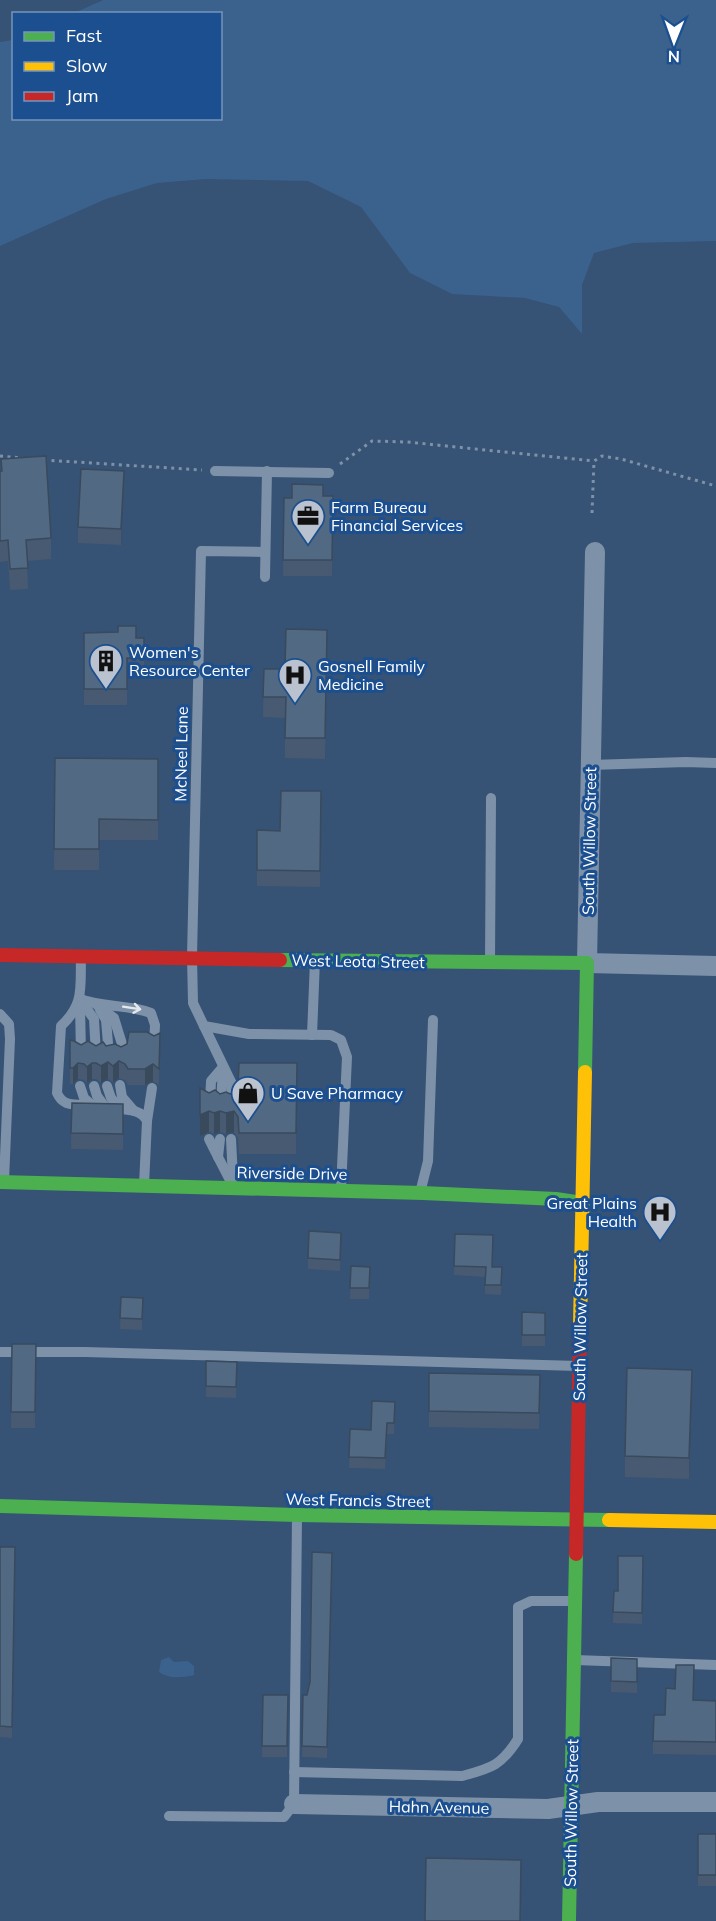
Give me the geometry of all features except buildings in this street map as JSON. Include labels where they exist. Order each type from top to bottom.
[{"type":"main road","name":"West Leota Street","points":[[0,955],[587,963]]},
{"type":"main road","name":"South Willow Street","points":[[568,1921],[575,1660],[578,1366],[587,963]]},
{"type":"main road","name":"Riverside Drive","points":[[2,1182],[420,1193],[556,1199],[582,1203]]},
{"type":"main road","name":"West Francis Street","points":[[0,1506],[297,1515],[716,1522]]},
{"type":"street","name":"South Willow Street","points":[[587,963],[594,552]]},
{"type":"street","name":"West Leota Street","points":[[587,963],[716,966]]},
{"type":"street","name":"Hahn Avenue","points":[[294,1804],[548,1809],[598,1802],[716,1802]]},
{"type":"lane","points":[[215,471],[328,473]]},
{"type":"lane","points":[[265,577],[267,471]]},
{"type":"lane","name":"McNeel Lane","points":[[222,1067],[211,1080],[221,1106],[232,1084],[193,1003],[192,957],[201,551],[265,552]]},
{"type":"lane","points":[[590,765],[716,763]]},
{"type":"lane","points":[[490,963],[491,798]]},
{"type":"lane","points":[[81,956],[81,1054]]},
{"type":"lane","points":[[312,1035],[315,960]]},
{"type":"lane","points":[[80,999],[96,1005],[114,1018],[122,1044],[121,1056]]},
{"type":"lane","points":[[80,999],[94,1019],[96,1055]]},
{"type":"lane","points":[[80,999],[73,1015],[61,1026],[57,1093],[61,1101],[66,1104],[134,1111],[144,1115],[147,1121]]},
{"type":"lane","points":[[96,1005],[136,1008],[152,1013],[155,1025],[154,1045]]},
{"type":"lane","points":[[96,1005],[106,1020],[109,1055]]},
{"type":"lane","points":[[0,1014],[9,1024],[10,1039],[2,1182]]},
{"type":"lane","points":[[420,1193],[423,1173],[428,1161],[433,1020]]},
{"type":"lane","points":[[204,1026],[249,1034],[331,1035],[341,1040],[347,1057],[341,1191]]},
{"type":"lane","points":[[120,1085],[122,1097],[134,1111]]},
{"type":"lane","points":[[80,1086],[84,1098],[92,1105]]},
{"type":"lane","points":[[94,1086],[97,1096],[105,1107]]},
{"type":"lane","points":[[107,1086],[111,1098],[120,1109]]},
{"type":"lane","points":[[144,1186],[147,1121],[152,1088]]},
{"type":"lane","points":[[220,1139],[234,1188],[218,1157],[220,1139]]},
{"type":"lane","points":[[0,1352],[85,1352],[578,1366]]},
{"type":"lane","points":[[294,1804],[297,1515]]},
{"type":"lane","points":[[294,1772],[462,1776],[487,1769],[507,1756],[518,1740],[518,1607],[531,1601],[576,1601]]},
{"type":"lane","points":[[575,1660],[716,1665]]},
{"type":"lane","name":"Hahn Avenue","points":[[169,1816],[284,1817],[294,1804]]},
{"type":"path","points":[[328,473],[372,441],[407,442],[594,461],[602,456],[621,459],[716,486]]},
{"type":"path","points":[[0,456],[215,471]]},
{"type":"path","points":[[592,513],[594,461]]},
{"type":"water","points":[[103,0],[716,0],[716,241],[633,243],[594,253],[582,285],[582,334],[559,307],[525,298],[452,294],[410,273],[361,207],[308,181],[206,179],[157,183],[106,199],[0,246],[0,42],[12,40],[12,120],[222,120],[222,12],[76,12]]},
{"type":"water","points":[[169,1657],[174,1662],[188,1661],[194,1666],[194,1675],[176,1677],[159,1672],[161,1660]]},
{"type":"traffic: fast","points":[[280,960],[587,963],[585,1072]]},
{"type":"traffic: fast","points":[[0,1182],[423,1193],[556,1199],[582,1203]]},
{"type":"traffic: fast","points":[[0,1506],[297,1515],[609,1520]]},
{"type":"traffic: fast","points":[[569,1921],[576,1554]]},
{"type":"traffic: slow","points":[[580,1326],[585,1072]]},
{"type":"traffic: slow","points":[[609,1520],[716,1522]]},
{"type":"traffic: jam","points":[[0,955],[280,960]]},
{"type":"traffic: jam","points":[[576,1554],[580,1326]]},
{"type":"place","name":"Farm Bureau Financial Services","points":[[308,545]]},
{"type":"place","name":"Women's Resource Center","points":[[106,690]]},
{"type":"place","name":"Gosnell Family Medicine","points":[[295,704]]},
{"type":"place","name":"U Save Pharmacy","points":[[248,1122]]},
{"type":"place","name":"Great Plains Health","points":[[660,1241]]}]
